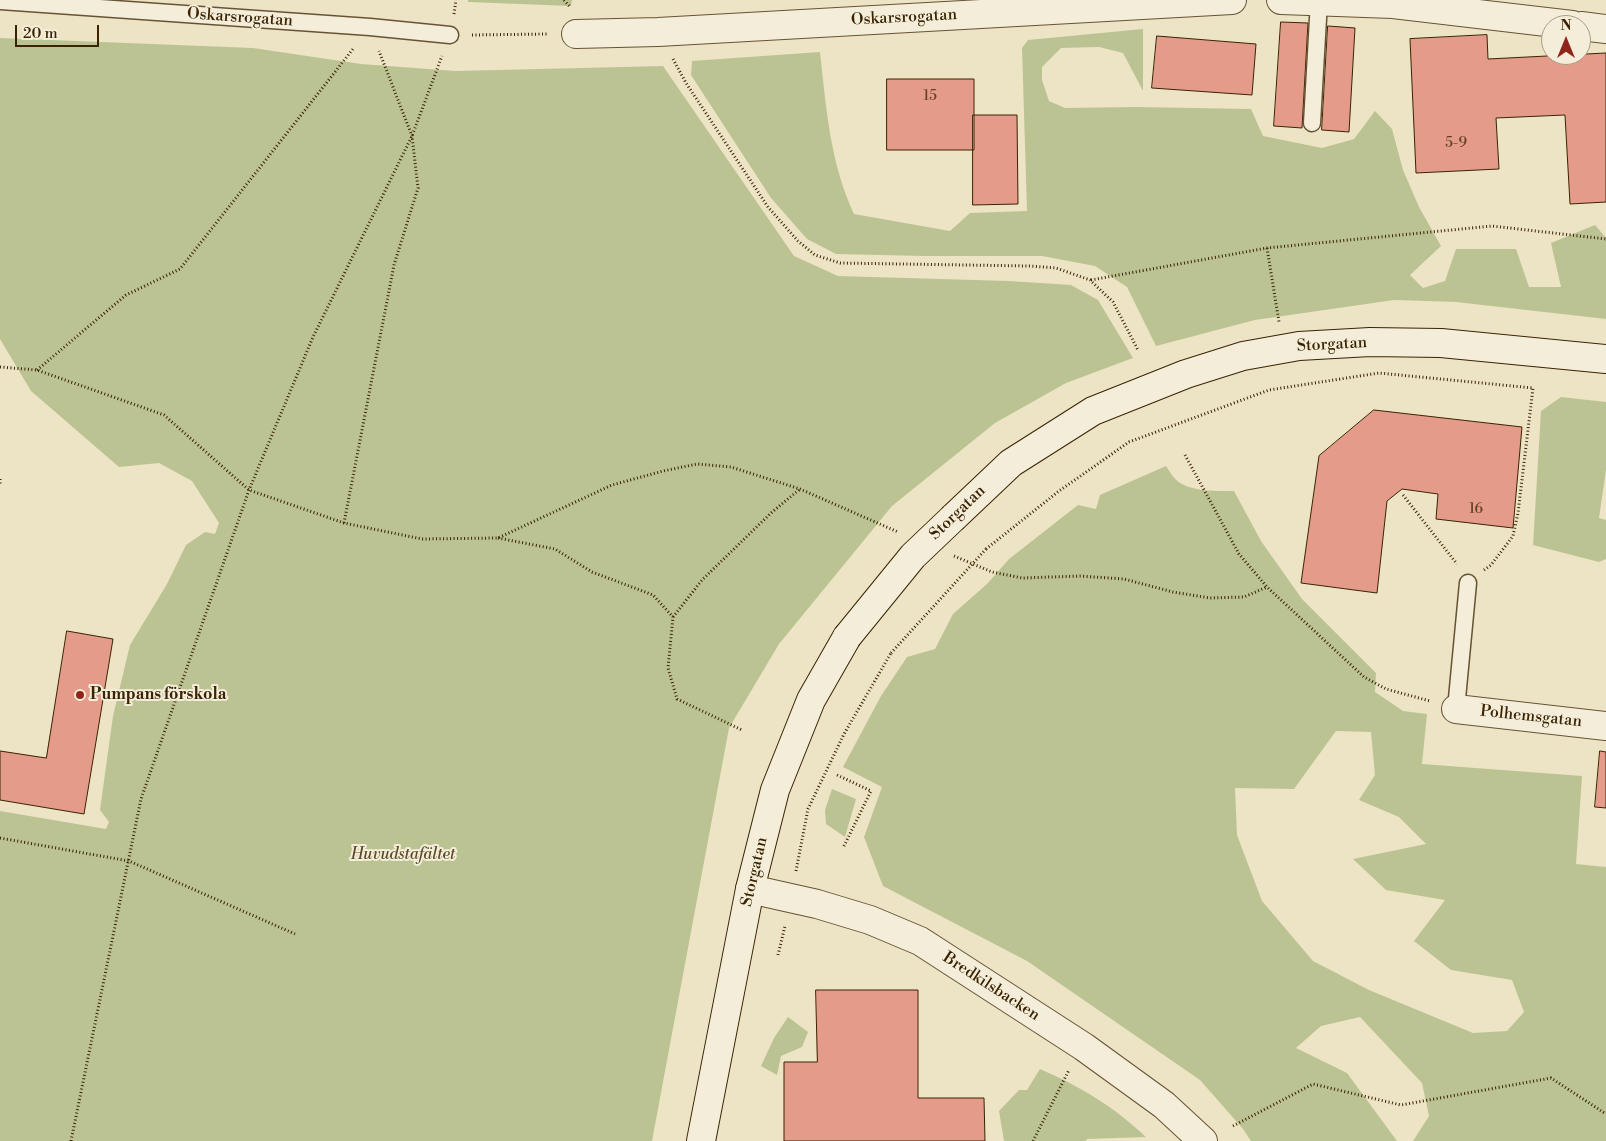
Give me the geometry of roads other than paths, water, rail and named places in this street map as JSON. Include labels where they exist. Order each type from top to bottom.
[{"type":"street","name":"Oskarsrogatan","points":[[576,34],[658,32],[1232,0]]},
{"type":"street","points":[[1280,0],[1393,4],[1541,21]]},
{"type":"street","points":[[1591,27],[1606,29]]},
{"type":"street","name":"Storgatan","points":[[701,1141],[750,889],[775,790],[811,700],[847,637],[913,556],[1011,463],[1092,411],[1186,374],[1244,356],[1299,346],[1379,342],[1441,343],[1606,359]]},
{"type":"street","name":"Polhemsgatan","points":[[1456,709],[1606,726]]},
{"type":"street","name":"Bredkilsbacken","points":[[750,889],[817,904],[870,920],[920,941],[1092,1052],[1164,1104],[1203,1141]]},
{"type":"lane","name":"Oskarsrogatan","points":[[0,1],[370,27],[450,35]]},
{"type":"lane","points":[[1312,123],[1319,1]]},
{"type":"lane","points":[[1456,709],[1472,580]]},
{"type":"place","name":"Pumpans förskola","points":[[80,695]]},
{"type":"park label","name":"Huvudstafältet","points":[[403,855]]}]
